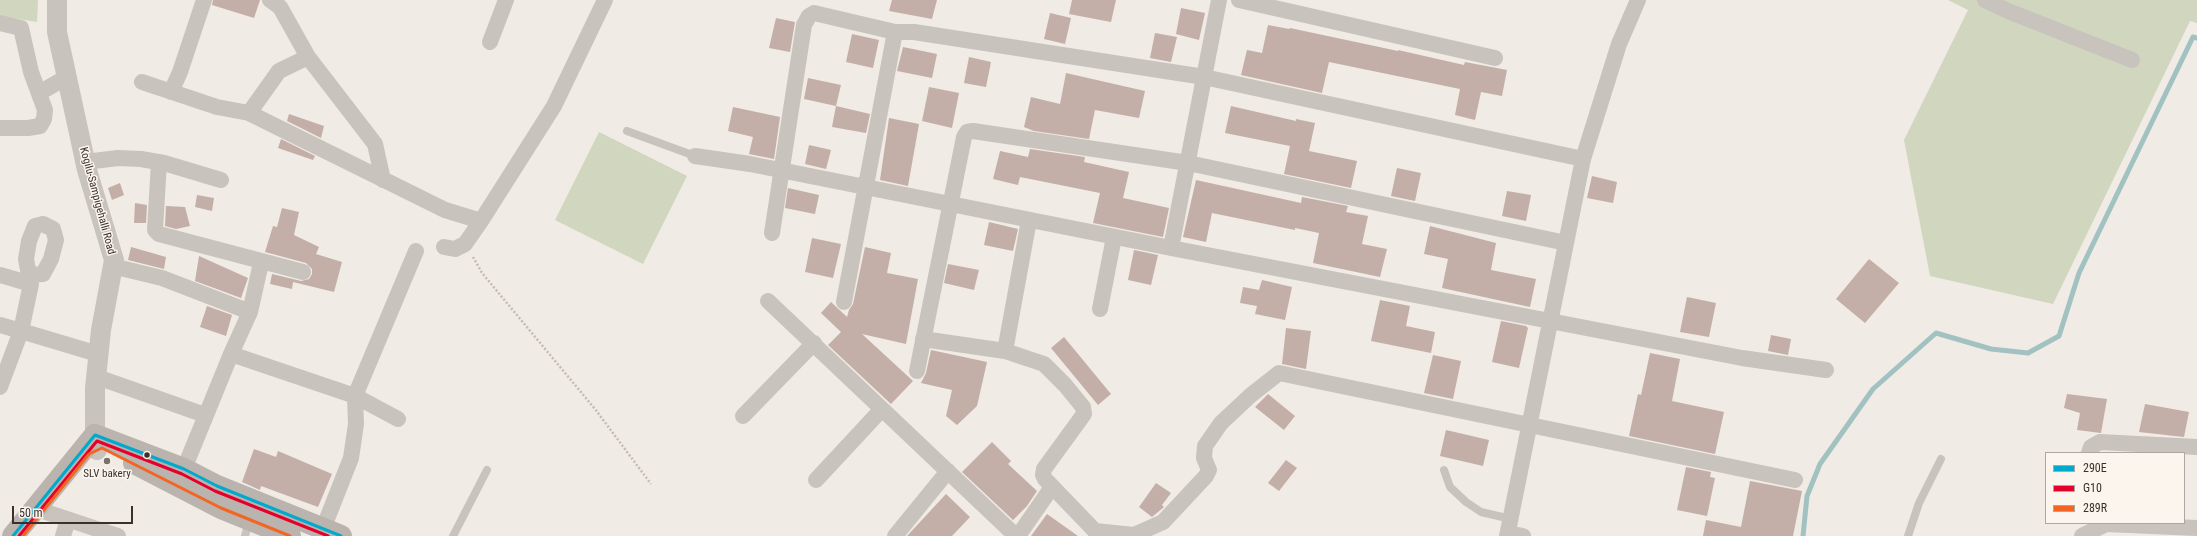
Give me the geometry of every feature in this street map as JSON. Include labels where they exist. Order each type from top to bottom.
[{"type":"main road","points":[[96,443],[184,469],[229,501],[247,528],[277,534]]},
{"type":"main road","points":[[96,443],[102,448],[229,501],[332,532]]},
{"type":"main road","points":[[23,536],[89,454],[96,443]]},
{"type":"main road","points":[[13,536],[96,443]]},
{"type":"street","name":"Kogilu-Sampigehalli Road","points":[[57,0],[58,32],[85,162],[114,260],[98,354],[96,443]]},
{"type":"street","points":[[171,92],[180,72],[204,0]]},
{"type":"street","points":[[270,0],[280,7],[308,57],[375,144],[383,180]]},
{"type":"street","points":[[490,42],[506,0]]},
{"type":"street","points":[[444,246],[455,249],[466,244],[554,106],[605,0]]},
{"type":"street","points":[[1171,248],[1219,0]]},
{"type":"street","points":[[1239,0],[1495,58]]},
{"type":"street","points":[[1512,531],[1530,424],[1583,159],[1619,44],[1638,0]]},
{"type":"street","points":[[1985,0],[2008,11],[2132,60]]},
{"type":"street","points":[[772,233],[804,25],[808,16],[814,13],[895,32],[914,32],[1204,78],[1583,159]]},
{"type":"street","points":[[0,23],[21,28],[31,72],[45,110],[44,119],[40,126],[28,128],[0,128]]},
{"type":"street","points":[[844,302],[895,32]]},
{"type":"street","points":[[249,113],[279,71],[308,57]]},
{"type":"street","points":[[39,93],[67,77]]},
{"type":"street","points":[[142,82],[217,107],[249,113],[445,210],[481,221]]},
{"type":"street","points":[[917,371],[964,137],[967,132],[973,131],[1188,163],[1566,243]]},
{"type":"street","points":[[695,156],[866,187],[1550,322],[1742,358],[1826,370]]},
{"type":"street","points":[[85,162],[118,158],[159,162],[221,180]]},
{"type":"street","points":[[159,162],[155,230],[159,234],[303,272]]},
{"type":"street","points":[[1005,350],[1029,220]]},
{"type":"street","points":[[1100,309],[1114,237]]},
{"type":"street","points":[[332,532],[351,458],[356,424],[355,396],[416,251]]},
{"type":"street","points":[[184,469],[205,415],[250,312],[261,262]]},
{"type":"street","points":[[112,266],[162,278],[250,312]]},
{"type":"street","points":[[0,275],[30,280],[21,331],[0,387]]},
{"type":"street","points":[[768,300],[1017,536],[1052,487]]},
{"type":"street","points":[[0,324],[98,354]]},
{"type":"street","points":[[923,339],[1005,350],[1044,364],[1083,407],[1084,414],[1080,423],[1044,469],[1045,479],[1095,530],[1134,536],[1163,522],[1206,476],[1208,466],[1204,458],[1205,446],[1221,423],[1251,395],[1279,373],[1795,480]]},
{"type":"street","points":[[743,416],[814,343]]},
{"type":"street","points":[[232,354],[355,396],[398,419]]},
{"type":"street","points":[[97,377],[205,415]]},
{"type":"street","points":[[816,480],[882,409]]},
{"type":"street","points":[[2089,452],[2091,447],[2100,442],[2197,447]]},
{"type":"street","points":[[895,536],[948,471]]},
{"type":"street","points":[[43,511],[97,533],[118,536]]},
{"type":"street","points":[[63,536],[68,520]]},
{"type":"street","points":[[2082,536],[2108,528],[2197,528]]},
{"type":"lane","points":[[627,131],[695,156]]},
{"type":"lane","points":[[1908,536],[1919,503],[1941,459]]},
{"type":"lane","points":[[453,536],[487,470]]},
{"type":"lane","points":[[1444,470],[1450,487],[1466,502],[1512,531]]},
{"type":"path","points":[[466,244],[482,273],[595,409],[651,484]]},
{"type":"green space","points":[[0,0],[38,0],[37,22],[0,16]]},
{"type":"green space","points":[[1948,0],[2197,0],[2197,23],[2190,21],[2053,304],[1930,276],[1904,140],[1968,10]]},
{"type":"green space","points":[[599,132],[687,176],[643,264],[555,220]]},
{"type":"building","points":[[213,0],[260,0],[254,18],[212,5]]},
{"type":"building","points":[[892,0],[937,0],[932,19],[889,11]]},
{"type":"building","points":[[1072,0],[1116,0],[1111,22],[1069,14]]},
{"type":"building","points":[[1181,8],[1205,13],[1199,40],[1176,34]]},
{"type":"building","points":[[1050,13],[1071,18],[1065,44],[1044,39]]},
{"type":"building","points":[[776,18],[795,22],[790,52],[769,48]]},
{"type":"building","points":[[1268,25],[1290,28],[1398,50],[1464,65],[1465,62],[1507,70],[1502,96],[1481,92],[1475,120],[1455,115],[1460,89],[1329,62],[1322,93],[1241,75],[1247,50],[1262,53]]},
{"type":"building","points":[[1155,33],[1177,37],[1171,62],[1150,58]]},
{"type":"building","points":[[852,34],[879,40],[873,68],[846,62]]},
{"type":"building","points":[[903,47],[937,54],[932,78],[897,71]]},
{"type":"building","points":[[969,57],[991,62],[986,87],[964,83]]},
{"type":"building","points":[[1066,73],[1145,91],[1139,118],[1095,110],[1089,139],[1034,131],[1024,127],[1031,97],[1060,104]]},
{"type":"building","points":[[808,78],[841,85],[836,106],[804,99]]},
{"type":"building","points":[[929,87],[959,93],[952,128],[922,121]]},
{"type":"building","points":[[836,106],[870,114],[866,133],[832,127]]},
{"type":"building","points":[[1231,106],[1296,121],[1296,119],[1315,123],[1309,151],[1357,161],[1351,188],[1284,174],[1290,146],[1225,133]]},
{"type":"building","points":[[733,107],[780,117],[774,159],[749,154],[753,137],[728,131]]},
{"type":"building","points":[[289,114],[324,126],[321,138],[287,121]]},
{"type":"building","points":[[889,118],[919,124],[908,186],[880,180]]},
{"type":"building","points":[[281,139],[315,156],[313,160],[278,148]]},
{"type":"building","points":[[809,145],[831,150],[826,169],[805,164]]},
{"type":"building","points":[[1030,149],[1085,157],[1084,162],[1129,172],[1123,198],[1169,208],[1163,237],[1093,223],[1100,193],[1020,177],[1018,185],[993,179],[1000,151],[1028,157]]},
{"type":"building","points":[[1397,168],[1421,173],[1415,201],[1391,196]]},
{"type":"building","points":[[1592,176],[1617,182],[1613,203],[1587,198]]},
{"type":"building","points":[[1196,180],[1301,203],[1302,197],[1348,206],[1346,212],[1368,216],[1362,244],[1387,249],[1380,277],[1313,263],[1319,233],[1295,228],[1295,230],[1212,213],[1206,242],[1183,237]]},
{"type":"building","points":[[120,183],[124,195],[112,200],[108,188]]},
{"type":"building","points":[[788,188],[819,195],[815,214],[785,208]]},
{"type":"building","points":[[1507,191],[1531,195],[1526,221],[1502,216]]},
{"type":"building","points":[[197,195],[214,198],[212,211],[195,207]]},
{"type":"building","points":[[135,203],[147,205],[146,223],[134,223]]},
{"type":"building","points":[[166,206],[185,207],[190,226],[176,229],[165,226]]},
{"type":"building","points":[[282,208],[299,212],[294,235],[319,247],[316,254],[342,262],[334,292],[293,282],[292,289],[270,284],[272,274],[301,281],[309,279],[312,274],[312,269],[306,263],[265,252],[273,226],[277,227]]},
{"type":"building","points":[[989,222],[1018,229],[1013,251],[984,245]]},
{"type":"building","points":[[1430,226],[1496,243],[1491,270],[1536,279],[1530,307],[1442,288],[1448,259],[1424,254]]},
{"type":"building","points":[[812,238],[841,244],[833,278],[805,272]]},
{"type":"building","points":[[131,247],[166,257],[164,269],[128,260]]},
{"type":"building","points":[[865,247],[891,253],[887,273],[918,279],[906,344],[862,334],[913,381],[891,404],[828,345],[841,332],[821,313],[831,302],[847,317],[853,304]]},
{"type":"building","points":[[1134,250],[1158,255],[1151,285],[1128,280]]},
{"type":"building","points":[[199,256],[248,278],[241,298],[195,281]]},
{"type":"building","points":[[1869,259],[1899,283],[1865,323],[1836,299]]},
{"type":"building","points":[[948,264],[979,270],[974,290],[944,283]]},
{"type":"building","points":[[1262,280],[1292,287],[1285,320],[1255,314],[1257,306],[1240,303],[1243,287],[1259,290]]},
{"type":"building","points":[[1687,297],[1716,303],[1709,337],[1680,332]]},
{"type":"building","points":[[1380,300],[1410,306],[1406,326],[1435,332],[1431,353],[1371,341]]},
{"type":"building","points":[[207,306],[232,315],[226,336],[200,327]]},
{"type":"building","points":[[1501,321],[1526,326],[1528,328],[1519,368],[1492,362]]},
{"type":"building","points":[[1286,328],[1311,331],[1306,369],[1282,364]]},
{"type":"building","points":[[1771,335],[1791,339],[1788,355],[1768,351]]},
{"type":"building","points":[[1064,337],[1111,394],[1098,405],[1051,348]]},
{"type":"building","points":[[931,350],[987,362],[977,406],[957,425],[946,416],[952,390],[921,383],[926,373]]},
{"type":"building","points":[[1650,353],[1680,359],[1672,401],[1724,412],[1715,454],[1629,436],[1638,394],[1641,395]]},
{"type":"building","points":[[1433,355],[1461,361],[1453,399],[1424,393]]},
{"type":"building","points":[[1268,394],[1295,416],[1284,430],[1255,407]]},
{"type":"building","points":[[2067,394],[2107,399],[2101,433],[2077,430],[2080,413],[2064,408]]},
{"type":"building","points":[[2145,404],[2189,412],[2184,437],[2139,432]]},
{"type":"building","points":[[1446,430],[1489,440],[1483,466],[1440,456]]},
{"type":"building","points":[[992,442],[1011,461],[1008,464],[1037,491],[1027,506],[1013,520],[962,472]]},
{"type":"building","points":[[254,449],[276,457],[278,451],[332,474],[318,507],[261,486],[260,490],[242,482]]},
{"type":"building","points":[[1286,460],[1297,468],[1279,491],[1268,483]]},
{"type":"building","points":[[1686,467],[1711,472],[1710,477],[1715,478],[1707,516],[1677,510]]},
{"type":"building","points":[[1750,481],[1802,491],[1793,536],[1703,536],[1706,520],[1741,527]]},
{"type":"building","points":[[1156,483],[1171,493],[1162,505],[1164,507],[1152,517],[1139,507]]},
{"type":"building","points":[[946,494],[970,517],[952,536],[907,536]]},
{"type":"building","points":[[1047,514],[1078,536],[1031,536]]},
{"type":"waterway","points":[[1803,536],[1807,496],[1820,464],[1873,389],[1936,333],[1991,349],[2028,353],[2059,336],[2079,273],[2193,37],[2197,38]]},
{"type":"transit line","name":"290E","points":[[13,536],[95,435],[184,469],[217,486],[341,536]]},
{"type":"transit line","name":"G10","points":[[19,536],[97,441],[182,474],[215,491],[328,536]]},
{"type":"transit line","name":"289R","points":[[23,536],[89,454],[102,448],[221,508],[290,536]]},
{"type":"place","name":"SLV bakery","points":[[107,461]]}]
